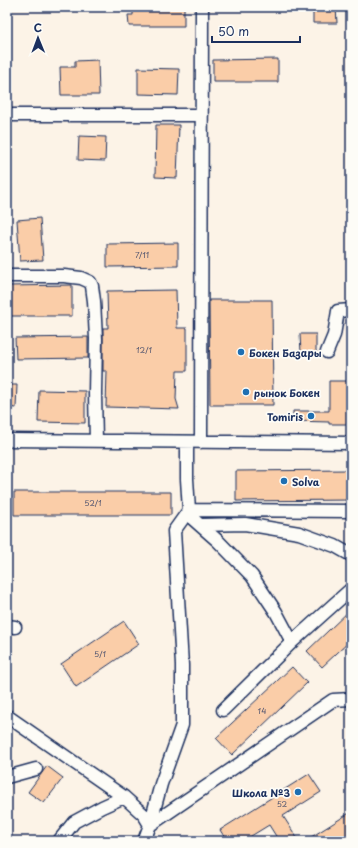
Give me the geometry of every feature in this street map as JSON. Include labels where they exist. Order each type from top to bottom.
[{"type":"street","points":[[201,442],[202,7]]},
{"type":"street","points":[[7,115],[202,115]]},
{"type":"street","points":[[7,276],[64,276],[81,278],[90,282],[94,301],[96,339],[96,441]]},
{"type":"street","points":[[327,352],[334,335],[338,311],[351,310]]},
{"type":"street","points":[[7,440],[351,443]]},
{"type":"street","points":[[187,442],[189,510],[193,519],[218,541],[252,576],[276,612],[292,642]]},
{"type":"street","points":[[189,510],[351,511]]},
{"type":"street","points":[[144,841],[150,826],[161,784],[182,725],[182,665],[174,531],[189,510]]},
{"type":"street","points":[[200,525],[245,524],[299,533],[335,546],[351,555]]},
{"type":"street","points":[[223,710],[292,642],[351,588]]},
{"type":"street","points":[[150,826],[333,700],[351,699]]},
{"type":"street","points":[[7,716],[124,797],[144,815],[150,826]]},
{"type":"street","points":[[7,777],[36,769]]},
{"type":"street","points":[[59,841],[74,822],[124,797]]},
{"type":"building","points":[[133,7],[184,7],[184,26],[129,26],[128,15],[133,15]]},
{"type":"building","points":[[313,7],[336,7],[337,23],[313,23]]},
{"type":"building","points":[[278,59],[278,82],[213,82],[213,60]]},
{"type":"building","points":[[98,60],[99,95],[61,95],[60,67],[75,67],[75,61]]},
{"type":"building","points":[[138,68],[179,69],[178,95],[138,94]]},
{"type":"building","points":[[156,125],[179,125],[177,178],[155,177]]},
{"type":"building","points":[[79,136],[106,137],[105,161],[78,160]]},
{"type":"building","points":[[40,218],[43,260],[20,261],[17,220]]},
{"type":"building","points":[[178,243],[178,266],[107,267],[107,244]]},
{"type":"building","points":[[72,285],[72,316],[7,316],[7,286]]},
{"type":"building","points":[[176,290],[177,328],[187,328],[187,371],[177,371],[176,399],[179,409],[106,407],[107,371],[103,371],[103,328],[108,328],[107,291]]},
{"type":"building","name":"Бокен Базары","points":[[209,300],[272,300],[273,405],[210,405]]},
{"type":"building","points":[[300,334],[316,334],[316,353],[301,353]]},
{"type":"building","points":[[88,337],[88,358],[16,359],[15,338]]},
{"type":"building","points":[[329,381],[351,381],[351,424],[293,421],[293,411],[329,411]]},
{"type":"building","points":[[7,385],[17,385],[16,408],[7,407]]},
{"type":"building","points":[[39,390],[85,391],[85,423],[38,422]]},
{"type":"building","points":[[351,470],[351,500],[236,501],[236,471]]},
{"type":"building","points":[[14,492],[171,492],[171,515],[14,515]]},
{"type":"building","points":[[351,609],[351,640],[322,667],[307,651]]},
{"type":"building","points":[[124,621],[139,644],[76,687],[61,664]]},
{"type":"building","points":[[292,667],[307,683],[232,755],[216,738]]},
{"type":"building","points":[[47,766],[63,778],[44,803],[28,792]]},
{"type":"building","name":"Школа №3","points":[[309,774],[321,792],[283,816],[299,841],[279,841],[269,825],[243,841],[227,841],[220,830]]},
{"type":"building","points":[[351,812],[351,841],[305,841]]},
{"type":"place","name":"Бокен Базары","points":[[241,352]]},
{"type":"place","name":"рынок Бокен","points":[[246,392]]},
{"type":"place","name":"Tomiris","points":[[311,416]]},
{"type":"place","name":"Solva","points":[[284,481]]},
{"type":"place","name":"Школа №3","points":[[298,792]]}]
